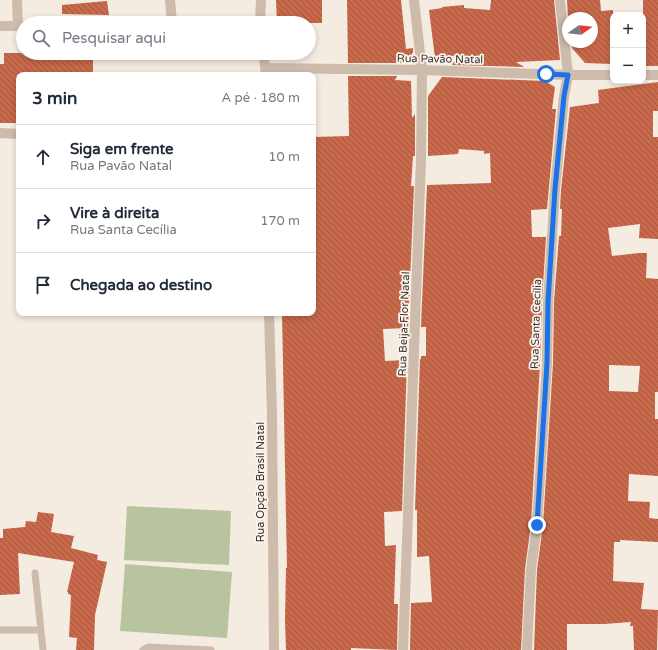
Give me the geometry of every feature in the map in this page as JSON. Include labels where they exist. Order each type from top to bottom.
[{"type":"street","points":[[17,0],[19,16]]},
{"type":"street","points":[[170,0],[171,16]]},
{"type":"street","points":[[260,16],[261,0]]},
{"type":"street","name":"Rua Beija-Flor Natal","points":[[403,650],[420,190],[422,70],[414,0]]},
{"type":"street","name":"Rua Santa Cecília","points":[[527,650],[531,569],[537,525],[547,363],[548,302],[555,189],[564,96],[568,75],[560,0]]},
{"type":"street","points":[[0,26],[16,26]]},
{"type":"street","points":[[264,60],[266,71]]},
{"type":"street","name":"Rua Pavão Natal","points":[[266,71],[422,70],[610,75]]},
{"type":"street","points":[[646,75],[658,75]]},
{"type":"street","points":[[0,133],[16,134]]},
{"type":"street","name":"Rua Opção Brasil Natal","points":[[269,316],[272,414],[274,650]]},
{"type":"lane","points":[[35,573],[43,650]]},
{"type":"lane","points":[[0,630],[41,630]]},
{"type":"lane","points":[[143,650],[148,647],[211,650]]},
{"type":"green space","points":[[127,506],[231,511],[229,565],[124,560]]},
{"type":"green space","points":[[125,564],[232,572],[227,638],[120,631]]},
{"type":"building","points":[[276,0],[322,0],[322,23],[316,23],[316,16],[277,16]]},
{"type":"building","points":[[347,0],[401,0],[406,49],[413,48],[413,52],[406,63],[348,63]]},
{"type":"building","points":[[491,0],[554,0],[560,60],[516,62],[524,67],[452,65],[459,55],[435,58],[429,10],[464,5],[464,8],[490,10]]},
{"type":"building","points":[[567,0],[600,0],[601,11],[613,10],[613,12],[610,12],[610,64],[585,63],[572,48],[598,48],[598,12],[568,12]]},
{"type":"building","points":[[643,0],[658,0],[658,66],[646,66],[646,12],[643,12]]},
{"type":"building","points":[[107,1],[109,15],[62,14],[62,5]]},
{"type":"building","points":[[4,53],[16,53],[16,60],[93,60],[93,72],[16,72],[16,123],[0,123],[0,64],[4,64]]},
{"type":"building","points":[[348,76],[397,76],[395,80],[411,81],[412,118],[415,114],[415,156],[413,156],[411,186],[414,186],[408,328],[383,329],[385,361],[407,360],[402,511],[384,512],[385,546],[396,545],[394,604],[398,604],[397,650],[351,648],[351,650],[286,650],[285,620],[287,568],[282,316],[316,316],[316,137],[349,136]]},
{"type":"building","points":[[442,77],[545,81],[555,87],[552,109],[556,109],[547,209],[531,210],[532,237],[546,237],[531,524],[525,569],[521,650],[410,650],[411,603],[432,602],[429,556],[417,557],[417,510],[415,510],[420,359],[421,356],[426,356],[426,327],[421,327],[427,185],[491,183],[490,153],[484,154],[484,151],[459,149],[458,154],[428,156],[428,96]]},
{"type":"building","points":[[658,82],[658,111],[653,111],[653,137],[658,137],[658,239],[639,238],[640,224],[608,228],[612,256],[647,253],[646,278],[658,279],[658,392],[655,392],[655,419],[658,419],[658,476],[629,474],[628,501],[650,502],[649,518],[658,519],[658,542],[620,540],[620,542],[614,542],[613,581],[644,583],[641,609],[658,610],[657,650],[634,650],[633,626],[630,626],[631,622],[567,624],[567,650],[534,650],[537,570],[543,525],[553,363],[554,302],[559,236],[561,236],[561,190],[570,107],[599,103],[598,90]],"holes":[[[609,365],[640,366],[638,392],[609,391]]]},
{"type":"building","points":[[38,512],[54,514],[51,532],[74,536],[71,548],[98,555],[97,560],[107,562],[95,615],[94,650],[76,650],[77,638],[69,637],[71,595],[67,592],[74,562],[18,553],[20,594],[0,595],[0,538],[3,538],[3,529],[25,527],[26,521],[36,522]]},
{"type":"route","points":[[537,525],[547,363],[548,302],[555,189],[564,96],[568,75],[546,74]]}]
